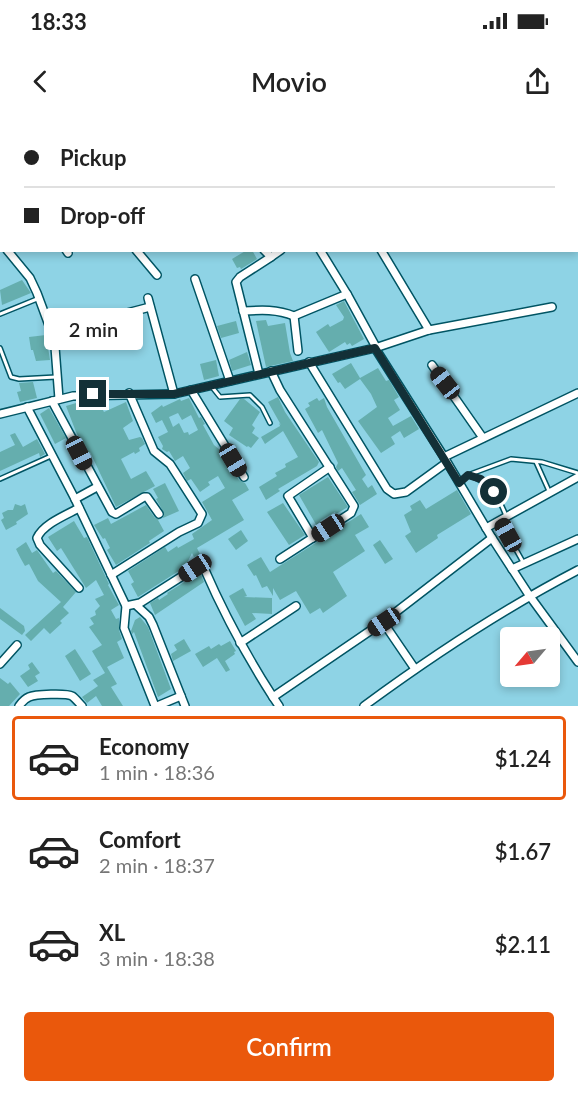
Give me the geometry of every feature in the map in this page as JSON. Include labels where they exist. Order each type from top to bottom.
[{"type":"street","points":[[9,252],[30,278],[51,328],[55,347],[56,400],[97,487],[112,512],[116,514],[144,497],[150,500],[159,514]]},
{"type":"street","points":[[138,252],[157,275]]},
{"type":"street","points":[[266,252],[271,257]]},
{"type":"street","points":[[259,374],[236,282],[278,252]]},
{"type":"street","points":[[322,252],[376,348],[492,538],[529,595],[578,662]]},
{"type":"street","points":[[382,252],[429,330]]},
{"type":"street","points":[[195,279],[230,381]]},
{"type":"street","points":[[243,310],[270,310],[294,316],[347,294]]},
{"type":"street","points":[[148,298],[174,394]]},
{"type":"street","points":[[89,323],[150,307]]},
{"type":"street","points":[[0,414],[73,396],[129,393],[174,394],[376,348],[429,330],[552,307]]},
{"type":"street","points":[[294,316],[298,351]]},
{"type":"street","points":[[309,362],[387,489],[394,494],[406,492],[445,460],[483,438],[578,393]]},
{"type":"street","points":[[432,365],[483,438]]},
{"type":"street","points":[[271,371],[280,390],[354,506],[354,510],[280,559]]},
{"type":"street","points":[[191,390],[244,477]]},
{"type":"street","points":[[111,575],[198,522],[202,514],[170,464],[154,451],[129,393]]},
{"type":"street","points":[[27,407],[75,499],[126,606],[124,628],[156,706],[181,696]]},
{"type":"street","points":[[313,538],[288,496],[330,467]]},
{"type":"street","points":[[486,528],[578,475]]},
{"type":"street","points":[[75,499],[97,487]]},
{"type":"street","points":[[79,508],[39,532],[37,538],[40,545],[79,588]]},
{"type":"street","points":[[273,697],[384,622],[492,538]]},
{"type":"street","points":[[512,569],[578,539]]},
{"type":"street","points":[[126,606],[136,605],[201,566],[204,568],[226,618],[279,706]]},
{"type":"street","points":[[364,706],[415,669],[529,595],[578,570]]},
{"type":"street","points":[[136,605],[149,617],[153,625],[185,706]]},
{"type":"street","points":[[240,643],[296,606]]},
{"type":"street","points":[[384,622],[415,669]]},
{"type":"street","points":[[0,664],[17,645]]},
{"type":"street","points":[[19,706],[26,698],[33,695],[52,696],[64,693],[71,695],[82,706]]},
{"type":"lane","points":[[0,314],[39,298]]},
{"type":"lane","points":[[0,348],[11,377],[19,379],[56,377]]},
{"type":"lane","points":[[211,385],[220,397],[250,394],[262,407],[270,423]]},
{"type":"lane","points":[[0,479],[52,455]]},
{"type":"lane","points":[[459,483],[468,475],[511,459],[536,462],[578,475]]},
{"type":"lane","points":[[536,462],[550,492]]},
{"type":"lane","points":[[468,475],[481,479],[501,503],[503,519],[524,564]]},
{"type":"building","points":[[244,252],[253,252],[257,259],[241,269],[237,268],[232,259]]},
{"type":"building","points":[[22,280],[31,293],[2,305],[0,290]]},
{"type":"building","points":[[344,301],[364,339],[352,346],[345,342],[329,352],[316,332],[328,324],[330,327],[343,320],[344,317],[336,305]]},
{"type":"building","points":[[266,320],[268,326],[285,323],[293,361],[266,367],[256,321]]},
{"type":"building","points":[[236,321],[239,333],[221,338],[217,326]]},
{"type":"building","points":[[46,335],[50,360],[36,361],[29,337]]},
{"type":"building","points":[[247,352],[251,365],[232,371],[229,360]]},
{"type":"building","points":[[216,360],[219,376],[204,380],[200,364]]},
{"type":"building","points":[[351,363],[360,378],[378,368],[386,381],[389,380],[399,397],[394,400],[400,410],[388,418],[393,426],[411,416],[419,429],[404,438],[400,431],[391,437],[395,444],[381,453],[358,421],[377,407],[371,394],[360,379],[345,389],[332,374]]},
{"type":"building","points":[[33,382],[37,398],[20,402],[17,392],[21,391],[19,383]]},
{"type":"building","points":[[278,397],[285,412],[319,462],[317,466],[278,489],[280,491],[266,500],[259,487],[277,476],[275,473],[286,467],[285,464],[298,457],[283,431],[265,444],[261,437],[280,426],[279,423],[281,425],[268,402]]},
{"type":"building","points":[[189,398],[199,418],[201,417],[205,424],[203,425],[214,445],[249,490],[232,500],[244,520],[197,548],[200,554],[194,557],[192,553],[185,567],[138,597],[131,584],[134,582],[128,571],[165,547],[168,552],[194,539],[192,534],[212,520],[202,502],[225,488],[218,476],[208,482],[210,485],[200,492],[191,479],[187,481],[183,473],[190,468],[183,456],[175,461],[169,451],[162,449],[163,446],[158,437],[168,432],[162,420],[156,423],[151,413],[162,405],[163,407],[180,399],[181,401]],"holes":[[[178,413],[182,420],[191,415],[198,430],[189,435],[188,432],[184,433],[179,423],[173,427],[169,417]]]},
{"type":"building","points":[[317,398],[319,401],[324,398],[366,475],[362,479],[368,488],[372,485],[377,494],[360,505],[352,492],[356,490],[342,468],[338,471],[336,467],[338,463],[322,430],[318,433],[305,409],[310,406],[308,403]]},
{"type":"building","points":[[240,399],[244,399],[260,412],[252,425],[255,428],[252,433],[259,438],[251,448],[229,435],[233,428],[224,421]]},
{"type":"building","points":[[83,401],[85,406],[98,401],[104,412],[126,402],[133,421],[123,428],[129,440],[140,437],[145,444],[139,448],[140,451],[121,459],[131,479],[146,471],[155,486],[116,507],[90,452],[87,453],[76,432],[66,406]]},
{"type":"building","points":[[49,408],[66,438],[55,444],[40,414]]},
{"type":"building","points":[[15,433],[23,447],[37,439],[45,454],[40,457],[39,453],[0,471],[0,452],[15,445],[10,435]]},
{"type":"building","points":[[328,477],[348,507],[320,521],[323,525],[318,528],[299,495]]},
{"type":"building","points":[[165,483],[179,511],[163,518],[164,513],[153,489]]},
{"type":"building","points":[[457,490],[471,514],[437,535],[438,538],[416,553],[405,536],[411,532],[404,515],[412,510],[410,506],[420,500],[426,509]]},
{"type":"building","points":[[283,503],[305,535],[289,545],[267,512]]},
{"type":"building","points":[[15,504],[21,506],[25,504],[28,514],[6,530],[1,520],[4,518],[2,513],[13,510]]},
{"type":"building","points":[[146,505],[155,518],[160,519],[158,520],[164,531],[116,565],[107,550],[110,548],[105,538],[103,539],[94,525],[108,518],[111,524]]},
{"type":"building","points":[[361,514],[369,527],[355,535],[365,551],[333,572],[347,596],[323,613],[320,608],[310,614],[296,591],[280,600],[273,588],[273,596],[267,586],[262,588],[256,575],[254,576],[247,565],[261,557],[270,572]]},
{"type":"building","points":[[74,521],[84,538],[87,537],[119,605],[111,610],[116,619],[119,618],[122,639],[117,642],[124,658],[107,667],[117,684],[111,687],[123,706],[102,706],[96,696],[87,703],[82,697],[98,686],[93,680],[105,673],[92,651],[102,645],[89,627],[94,624],[90,618],[96,615],[95,611],[100,606],[95,599],[104,595],[96,580],[86,588],[61,548],[57,551],[48,537]]},
{"type":"building","points":[[241,530],[248,541],[236,550],[228,539]]},
{"type":"building","points":[[380,540],[393,559],[385,564],[373,545]]},
{"type":"building","points":[[26,542],[32,553],[37,550],[53,573],[56,571],[76,592],[63,607],[69,613],[60,621],[62,623],[50,634],[44,628],[31,641],[25,635],[61,602],[38,581],[29,564],[25,566],[16,549]]},
{"type":"building","points":[[200,572],[204,582],[155,615],[150,603],[158,598],[159,600]]},
{"type":"building","points":[[243,588],[247,596],[244,597],[272,598],[272,614],[252,613],[256,619],[245,626],[229,596]]},
{"type":"building","points":[[0,608],[24,626],[25,631],[22,635],[0,619]]},
{"type":"building","points":[[140,617],[148,627],[171,689],[158,697],[134,632],[132,634],[131,631],[135,620]]},
{"type":"building","points":[[184,639],[191,651],[173,661],[171,654],[177,650],[174,645]]},
{"type":"building","points":[[230,641],[236,651],[225,661],[230,670],[226,672],[217,658],[203,667],[195,654],[209,646],[211,649]]},
{"type":"building","points":[[75,649],[91,674],[80,681],[65,656]]},
{"type":"building","points":[[32,662],[40,673],[35,676],[38,681],[28,687],[20,676],[30,669],[28,665]]},
{"type":"building","points":[[0,678],[8,684],[10,682],[20,694],[9,706],[0,706]]},
{"type":"route","points":[[93,394],[174,394],[375,348],[459,483],[468,475],[481,479],[494,492]]}]
